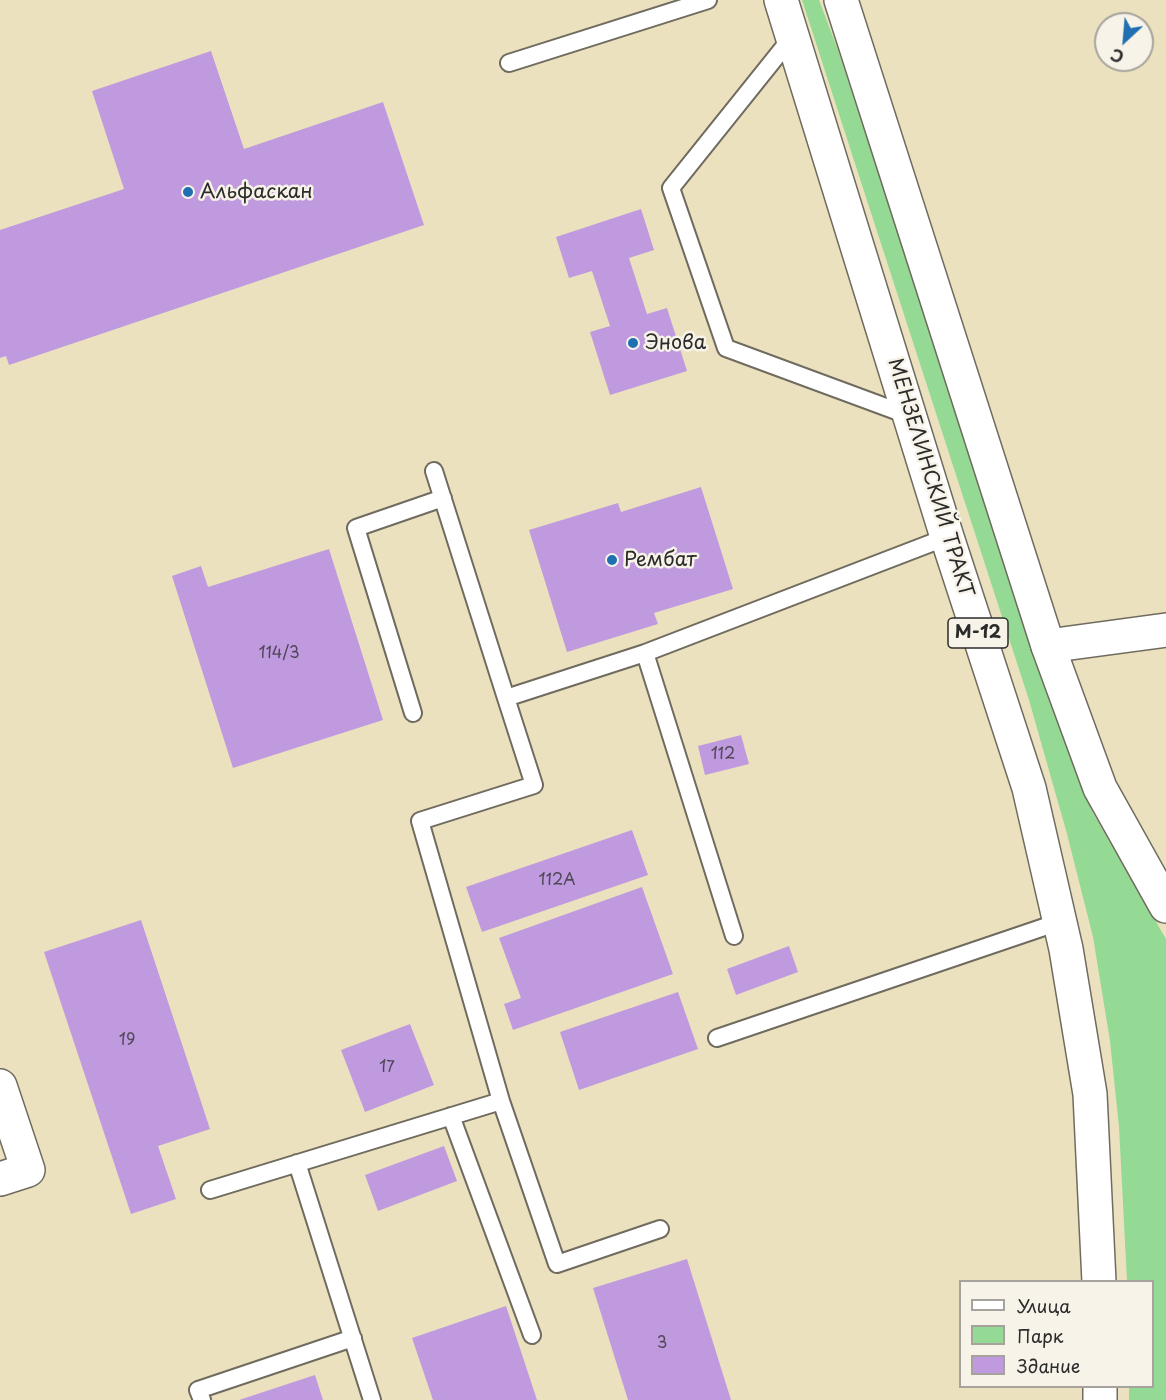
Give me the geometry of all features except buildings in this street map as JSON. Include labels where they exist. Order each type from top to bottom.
[{"type":"main road","name":"МЕНЗЕЛИНСКИЙ ТРАКТ","points":[[781,0],[947,537],[1029,788],[1066,949],[1090,1094],[1099,1280]]},
{"type":"main road","points":[[841,0],[1048,646],[1100,788],[1166,906]]},
{"type":"main road","points":[[1048,646],[1166,630]]},
{"type":"main road","points":[[0,1086],[28,1170],[0,1179]]},
{"type":"lane","points":[[509,63],[701,1]]},
{"type":"lane","points":[[792,37],[671,189],[726,348],[910,416]]},
{"type":"lane","points":[[434,471],[534,785],[420,821],[501,1101],[557,1264],[660,1230]]},
{"type":"lane","points":[[412,713],[356,528],[442,498]]},
{"type":"lane","points":[[506,698],[645,652],[947,537]]},
{"type":"lane","points":[[645,652],[734,936]]},
{"type":"lane","points":[[717,1038],[1059,922]]},
{"type":"lane","points":[[210,1190],[501,1101]]},
{"type":"lane","points":[[451,1116],[532,1335]]},
{"type":"lane","points":[[297,1163],[372,1400]]},
{"type":"lane","points":[[202,1400],[198,1390],[352,1338]]},
{"type":"green space","points":[[802,0],[819,0],[838,50],[1062,734],[1093,813],[1166,939],[1166,1400],[1129,1400],[1129,1388],[1154,1388],[1154,1280],[1127,1280],[1119,1127],[1110,1041],[1093,937],[1029,700]]},
{"type":"place","name":"Альфаскан","points":[[188,192]]},
{"type":"place","name":"Энова","points":[[633,343]]},
{"type":"place","name":"Рембат","points":[[612,560]]}]
